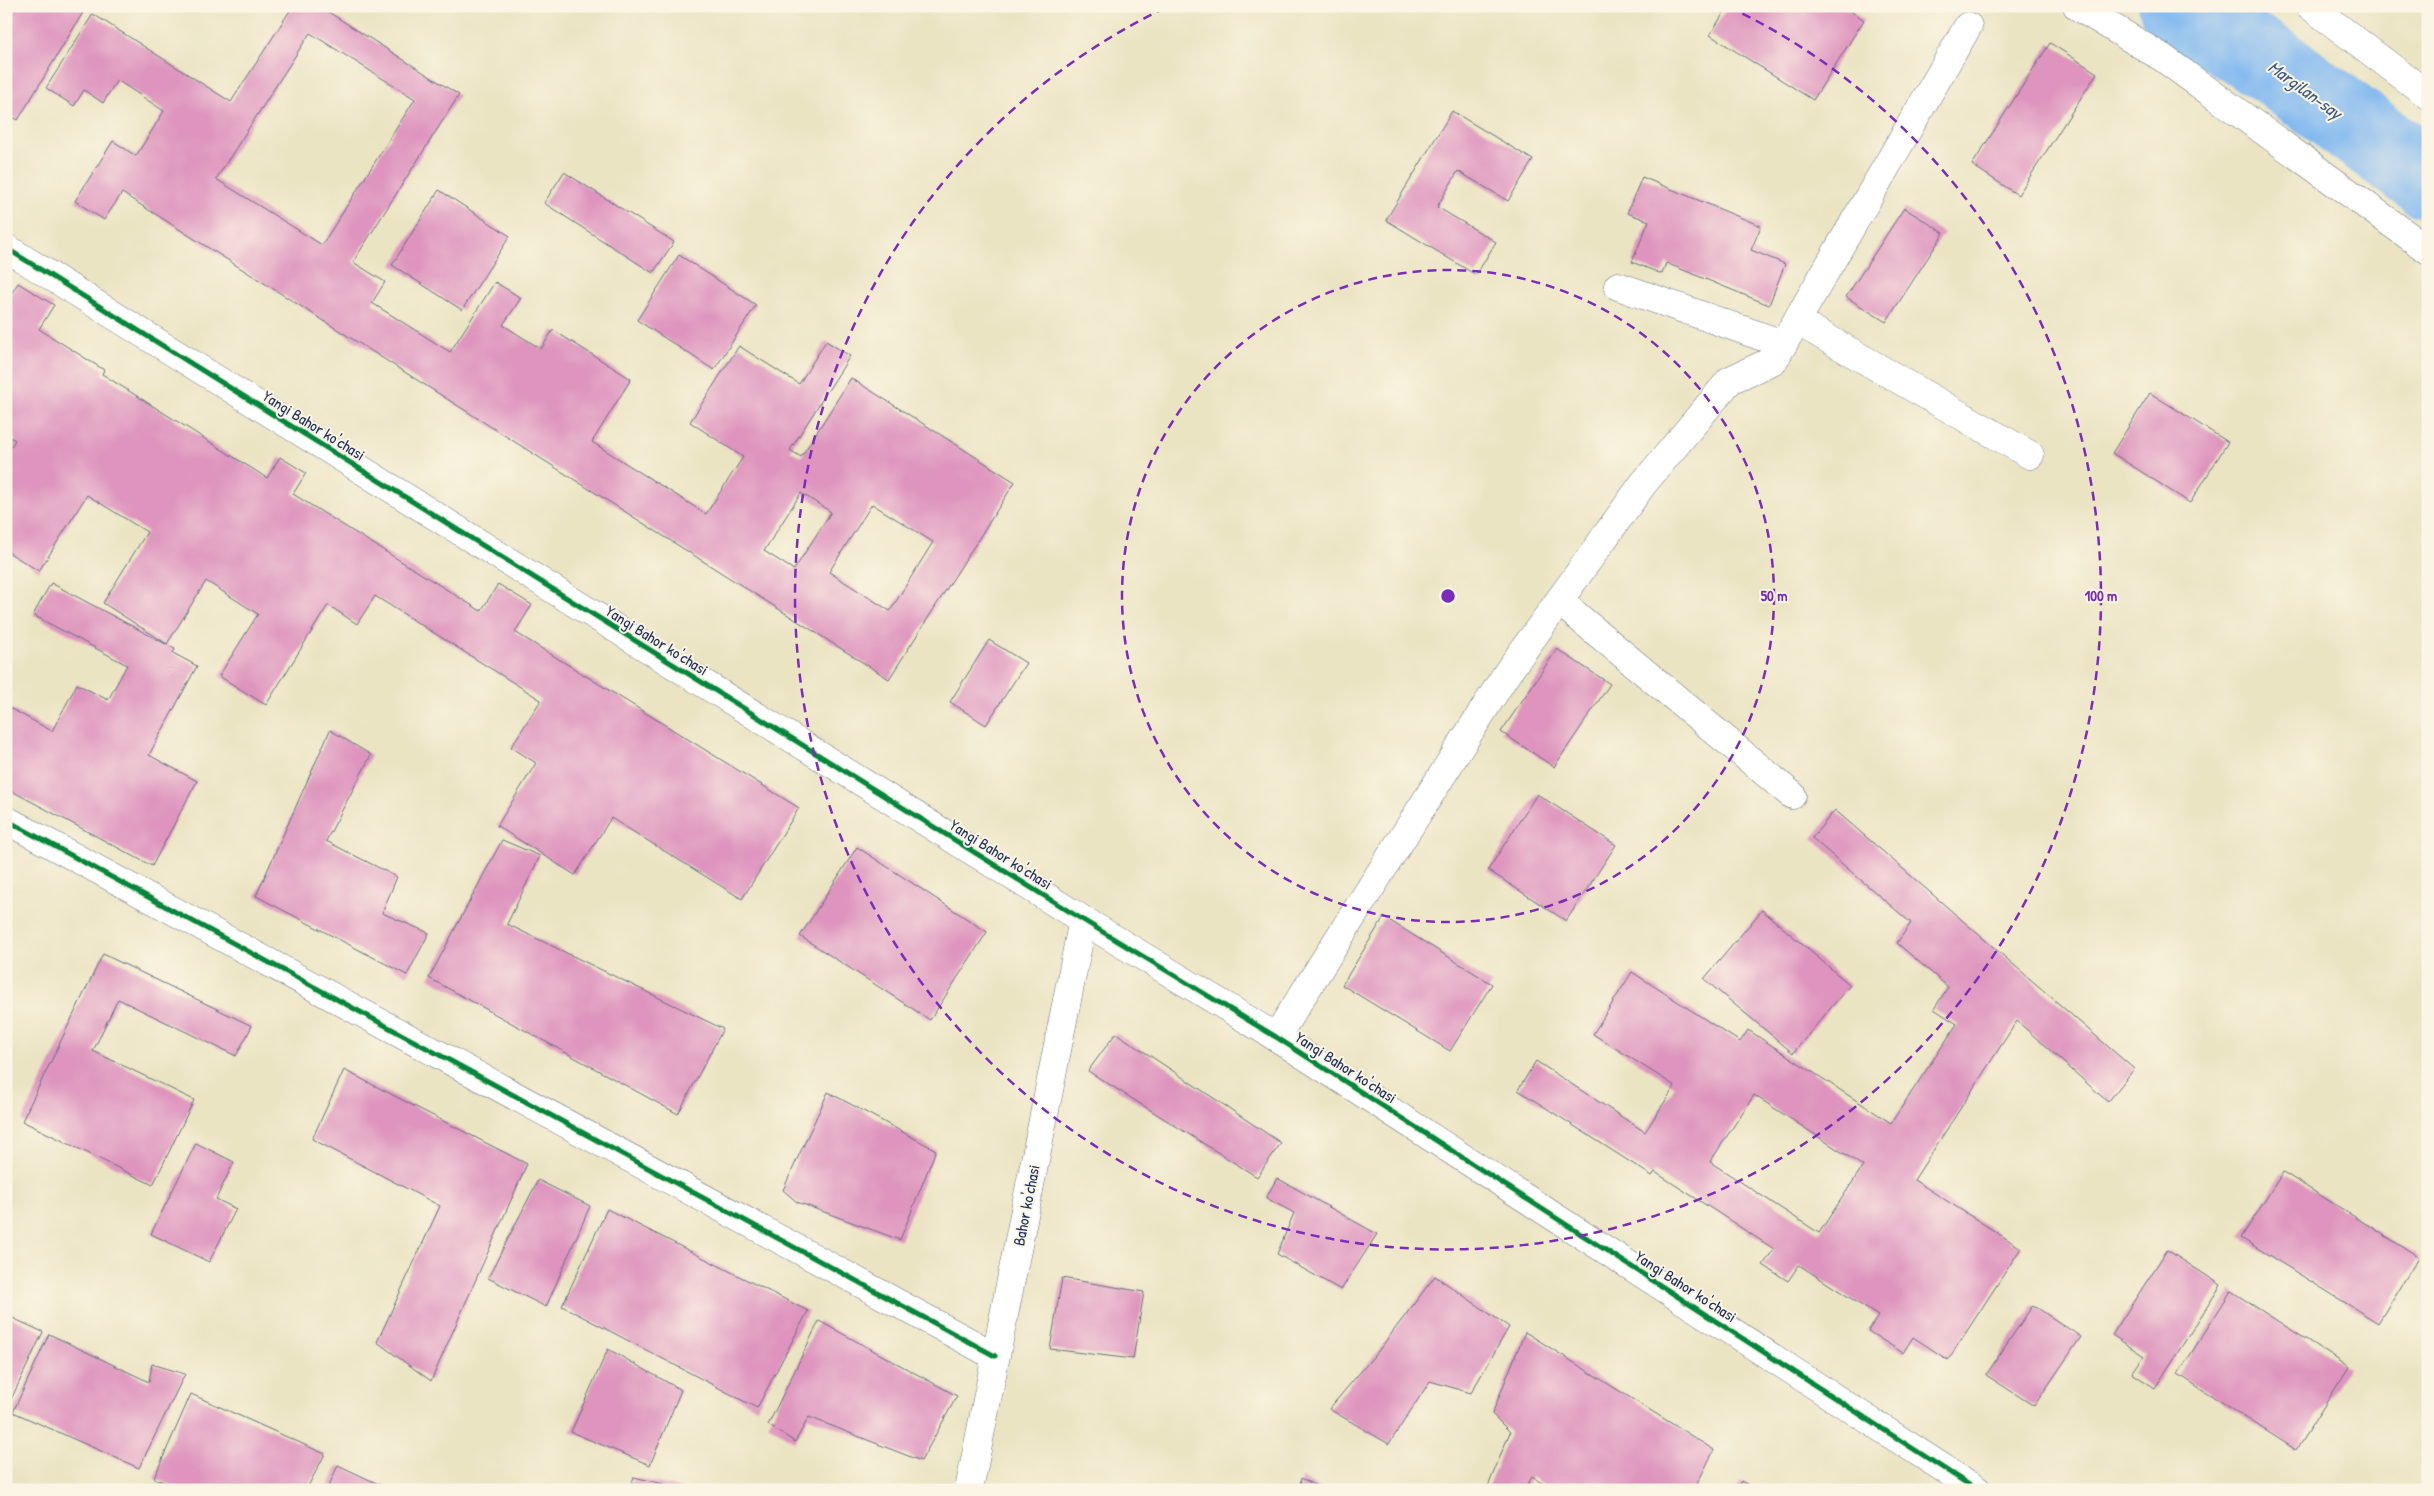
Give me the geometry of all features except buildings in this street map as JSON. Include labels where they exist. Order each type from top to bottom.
[{"type":"street","points":[[2077,6],[2163,58],[2428,250]]},
{"type":"street","points":[[2310,6],[2428,94]]},
{"type":"street","points":[[1276,1037],[1507,673],[1643,484],[1730,380],[1774,360],[1968,26]]},
{"type":"street","name":"Yangi Bahor ko'chasi","points":[[6,248],[1083,920],[1276,1037],[1977,1490]]},
{"type":"street","points":[[1618,286],[1783,344]]},
{"type":"street","points":[[1797,321],[2030,454]]},
{"type":"street","points":[[1560,601],[1792,795]]},
{"type":"street","points":[[6,820],[995,1356]]},
{"type":"street","name":"Bahor ko'chasi","points":[[969,1490],[1083,920]]},
{"type":"waterway","name":"Margilan-say","points":[[2178,6],[2275,67],[2428,179]]},
{"type":"cycle path","points":[[6,248],[1083,920],[1276,1037],[1977,1490]]},
{"type":"cycle path","points":[[6,820],[995,1356]]}]
